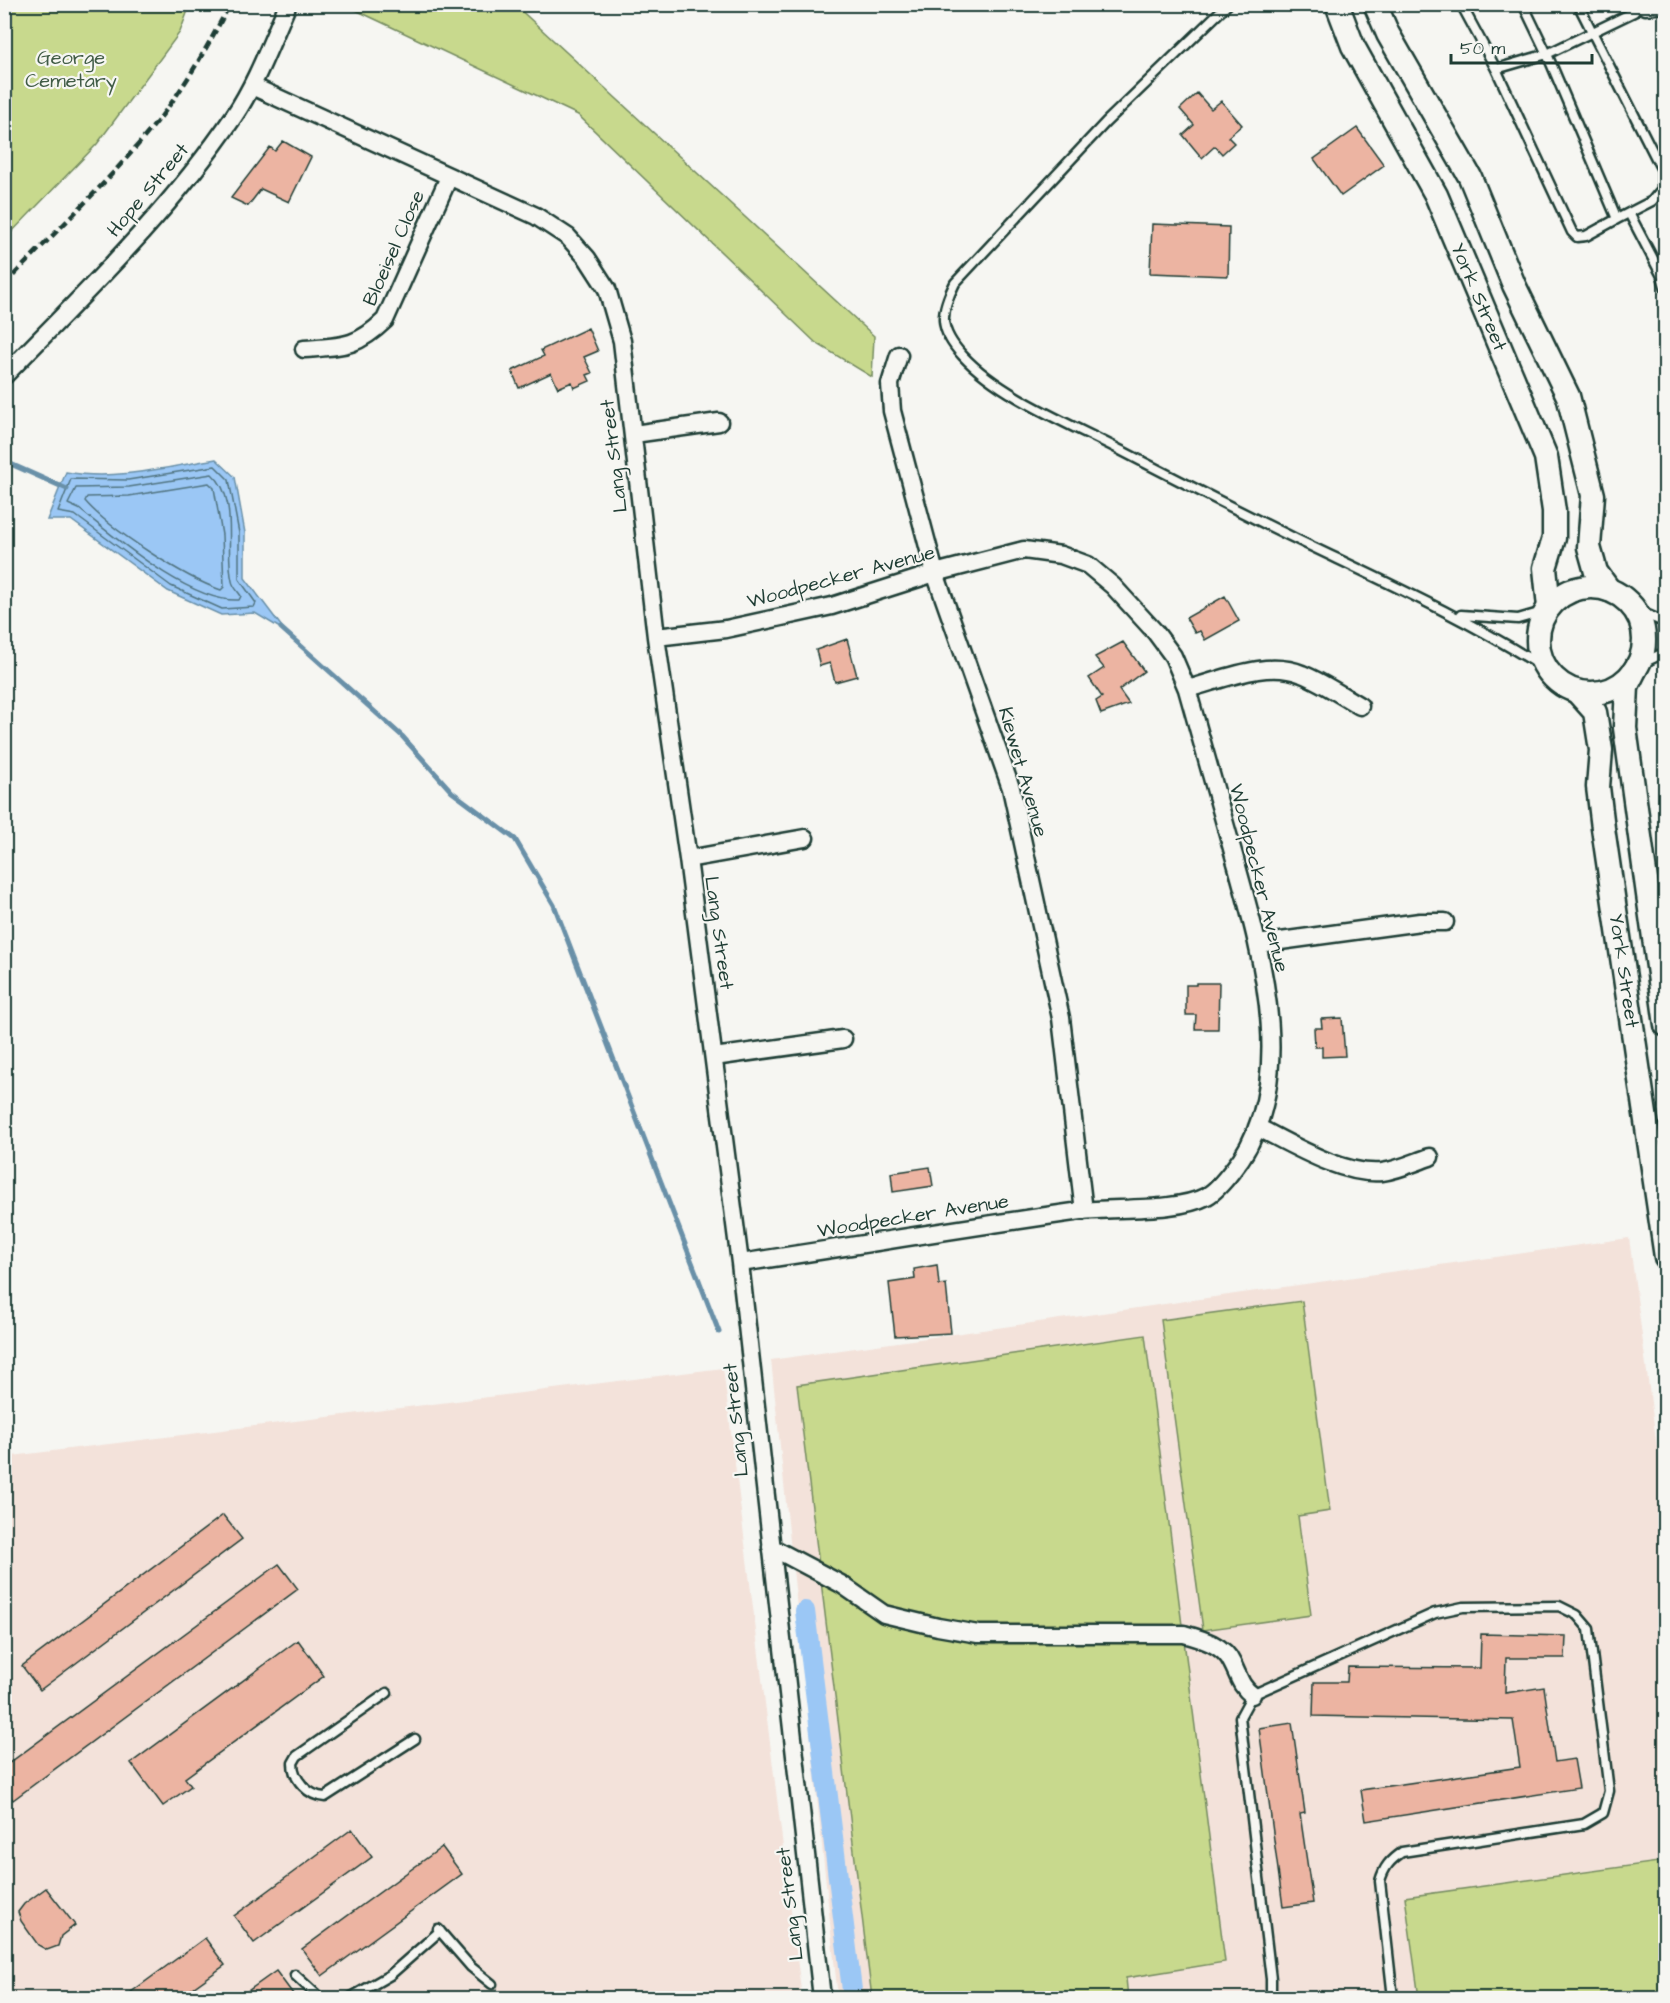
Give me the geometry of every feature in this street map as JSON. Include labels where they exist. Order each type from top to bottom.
[{"type":"main road","name":"York Street","points":[[1337,4],[1353,46],[1436,195],[1546,457],[1554,511],[1554,538],[1545,568],[1548,609],[1538,634],[1540,658],[1554,679],[1577,692],[1595,711],[1601,750],[1598,787],[1665,1257]]},
{"type":"main road","name":"York Street","points":[[1375,4],[1388,34],[1470,177],[1514,285],[1568,396],[1593,495],[1589,547],[1596,572],[1609,590],[1634,609],[1643,630],[1642,654],[1627,686],[1625,728],[1665,1025]]},
{"type":"main road","points":[[1548,609],[1557,599],[1577,589],[1588,587],[1609,590]]},
{"type":"main road","points":[[1577,692],[1610,690],[1629,677],[1637,667]]},
{"type":"street","name":"Hope Street","points":[[4,376],[142,233],[235,115],[252,86],[288,4]]},
{"type":"street","name":"Lang Street","points":[[252,86],[536,216],[568,237],[587,258],[607,289],[622,341],[656,637],[688,859],[741,1263],[822,1998]]},
{"type":"street","name":"Bloeisel Close","points":[[304,349],[348,345],[368,337],[385,320],[449,177]]},
{"type":"street","name":"Kiewet Avenue","points":[[899,355],[890,384],[892,411],[935,573],[1011,788],[1061,1018],[1084,1211]]},
{"type":"street","points":[[634,434],[719,422]]},
{"type":"street","name":"Woodpecker Avenue","points":[[656,637],[726,629],[832,606],[935,573],[1024,550],[1061,555],[1088,565],[1138,611],[1156,633],[1173,656],[1187,689],[1258,944],[1268,1008],[1270,1057],[1267,1089],[1257,1128],[1246,1153],[1208,1196],[1184,1204],[1084,1211],[741,1263]]},
{"type":"street","points":[[1187,689],[1263,669],[1282,669],[1301,673],[1360,706]]},
{"type":"street","points":[[688,859],[805,838]]},
{"type":"street","points":[[1258,944],[1420,922],[1446,922]]},
{"type":"street","points":[[714,1057],[843,1039]]},
{"type":"street","points":[[1257,1128],[1324,1159],[1364,1171],[1382,1172],[1431,1158]]},
{"type":"street","points":[[771,1547],[841,1584],[884,1614],[938,1627],[978,1634],[1184,1634],[1199,1638],[1224,1652],[1232,1662],[1243,1689],[1252,1695]]},
{"type":"lane","points":[[1228,4],[1106,123],[955,283],[944,304],[942,317],[947,335],[964,357],[1011,394],[1227,506],[1452,613],[1546,669]]},
{"type":"lane","points":[[1461,4],[1496,69],[1572,232],[1577,237],[1586,236],[1652,201],[1662,189],[1662,170],[1578,4]]},
{"type":"lane","points":[[1523,4],[1547,54],[1617,219]]},
{"type":"lane","points":[[1496,69],[1547,54],[1639,6],[1645,10],[1665,8]]},
{"type":"lane","points":[[1629,213],[1662,276],[1665,290]]},
{"type":"lane","points":[[1452,613],[1478,618],[1518,619],[1548,609]]},
{"type":"lane","points":[[1634,609],[1665,623]]},
{"type":"lane","points":[[1637,667],[1665,652]]},
{"type":"lane","points":[[1271,1998],[1271,1979],[1240,1718],[1252,1695],[1435,1613],[1463,1607],[1558,1606],[1577,1615],[1589,1629],[1609,1791],[1603,1813],[1584,1824],[1402,1852],[1394,1857],[1387,1864],[1380,1881],[1393,1998]]},
{"type":"lane","points":[[387,1693],[297,1756],[293,1762],[296,1776],[308,1791],[316,1796],[325,1797],[415,1739]]},
{"type":"lane","points":[[350,1998],[390,1975],[439,1930],[471,1967],[492,1984]]},
{"type":"lane","points":[[295,1975],[320,1998]]},
{"type":"shaded area","points":[[1629,1238],[1666,1515],[1665,1998],[838,1998],[771,1360]]},
{"type":"shaded area","points":[[723,1368],[802,1998],[5,1998],[4,1457]]},
{"type":"green space","name":"George Cemetary","points":[[5,4],[190,5],[180,32],[97,144],[5,239]]},
{"type":"green space","points":[[345,5],[515,5],[874,336],[872,377],[816,343],[578,115]]},
{"type":"green space","points":[[1302,1301],[1330,1511],[1298,1516],[1311,1615],[1203,1630],[1161,1320]]},
{"type":"green space","points":[[1145,1335],[1225,1962],[1126,1978],[1128,1998],[872,1998],[797,1385]]},
{"type":"green space","points":[[1665,1861],[1665,1998],[1419,1998],[1405,1897]]},
{"type":"water","points":[[216,459],[235,477],[245,533],[245,578],[285,631],[255,613],[221,615],[168,591],[71,520],[47,520],[66,472],[123,474]]},
{"type":"building","points":[[1197,93],[1211,109],[1221,101],[1242,125],[1228,137],[1234,143],[1222,154],[1215,146],[1202,158],[1183,135],[1194,125],[1180,109]]},
{"type":"building","points":[[1357,128],[1384,165],[1341,196],[1314,159]]},
{"type":"building","points":[[283,141],[311,157],[289,202],[261,189],[248,206],[231,198],[270,147],[275,151]]},
{"type":"building","points":[[1152,224],[1229,227],[1228,276],[1150,273]]},
{"type":"building","points":[[588,328],[598,351],[584,357],[592,373],[587,375],[590,381],[574,388],[572,382],[558,388],[551,373],[519,388],[512,371],[544,356],[541,350]]},
{"type":"building","points":[[1225,596],[1239,621],[1205,640],[1200,631],[1195,633],[1186,618]]},
{"type":"building","points":[[847,639],[857,676],[835,682],[830,663],[820,666],[816,650]]},
{"type":"building","points":[[1123,642],[1144,671],[1119,690],[1129,704],[1101,714],[1096,701],[1102,697],[1089,678],[1104,668],[1095,657]]},
{"type":"building","points":[[1196,983],[1219,983],[1218,1029],[1195,1029],[1196,1015],[1186,1015],[1186,985],[1196,985]]},
{"type":"building","points":[[1342,1018],[1345,1056],[1322,1057],[1322,1047],[1315,1047],[1314,1028],[1322,1028],[1321,1019]]},
{"type":"building","points":[[930,1167],[933,1186],[893,1192],[891,1173]]},
{"type":"building","points":[[937,1265],[939,1285],[946,1284],[951,1333],[895,1336],[889,1283],[915,1279],[914,1269]]},
{"type":"building","points":[[223,1515],[242,1539],[40,1690],[22,1666]]},
{"type":"building","points":[[279,1564],[298,1589],[13,1800],[4,1788],[4,1767]]},
{"type":"building","points":[[1481,1634],[1566,1636],[1565,1658],[1506,1658],[1505,1693],[1544,1687],[1555,1762],[1574,1759],[1579,1788],[1366,1821],[1361,1790],[1520,1767],[1513,1720],[1313,1716],[1314,1682],[1347,1682],[1348,1667],[1480,1668]]},
{"type":"building","points":[[298,1640],[324,1676],[185,1778],[191,1786],[163,1806],[131,1763]]},
{"type":"building","points":[[1292,1723],[1305,1813],[1300,1814],[1313,1903],[1283,1907],[1259,1728]]},
{"type":"building","points":[[352,1829],[372,1857],[254,1943],[234,1916]]},
{"type":"building","points":[[442,1847],[462,1874],[322,1976],[302,1949]]},
{"type":"building","points":[[46,1888],[75,1925],[61,1936],[58,1946],[47,1950],[38,1945],[21,1921],[18,1912],[24,1904]]},
{"type":"building","points":[[205,1938],[225,1965],[179,1998],[123,1998]]},
{"type":"building","points":[[276,1971],[296,1998],[238,1998]]},
{"type":"waterway","points":[[4,461],[67,489]]},
{"type":"waterway","points":[[281,628],[402,736],[452,792],[515,839],[554,905],[719,1332]]},
{"type":"waterway","points":[[805,1611],[853,1998]]},
{"type":"railway","points":[[4,285],[145,137],[173,101],[207,47],[230,4]]}]
